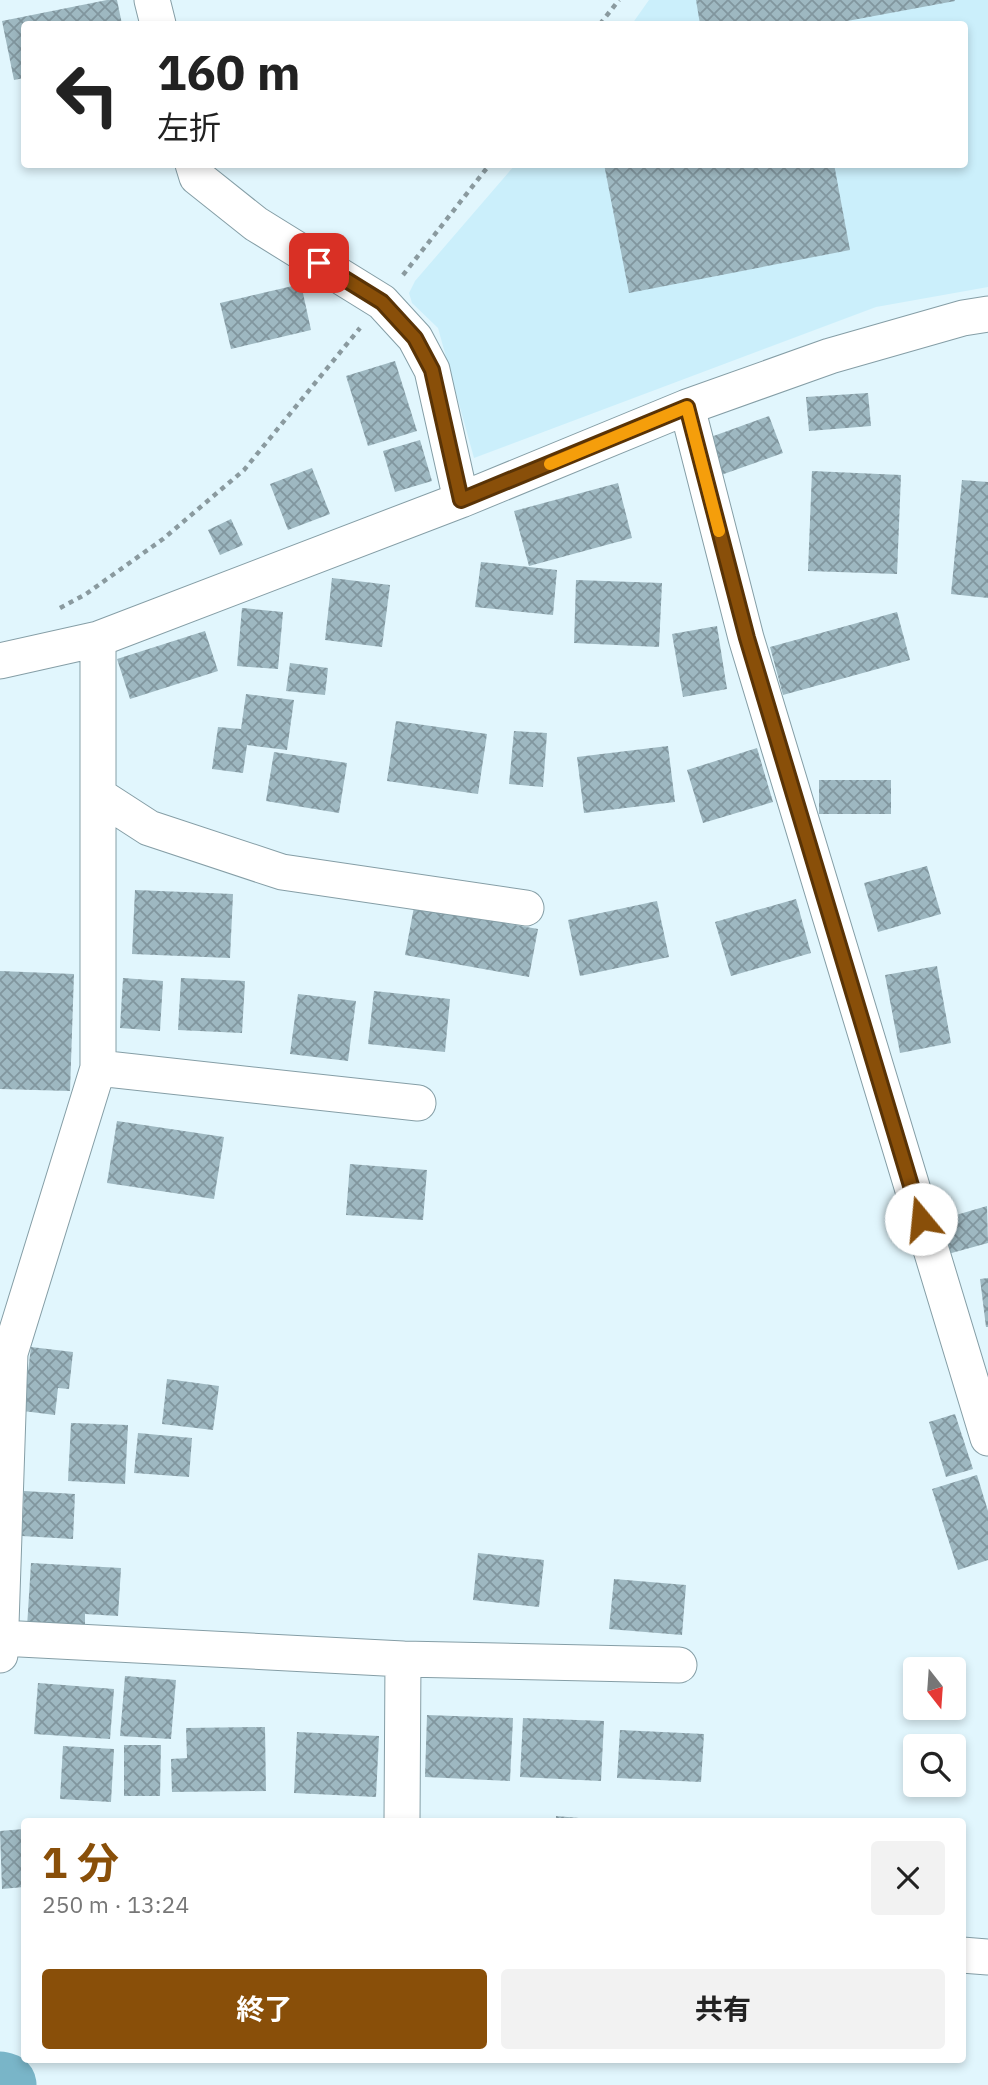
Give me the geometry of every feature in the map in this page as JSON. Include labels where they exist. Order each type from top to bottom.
[{"type":"street","points":[[152,0],[157,21]]},
{"type":"street","points":[[194,168],[197,177],[256,224],[382,302],[415,338],[432,370],[461,500]]},
{"type":"street","points":[[0,661],[98,639],[461,500],[687,407],[830,356],[964,318],[988,314]]},
{"type":"street","points":[[687,407],[747,638],[978,1377],[988,1438]]},
{"type":"street","points":[[98,639],[98,1068],[5,1353],[0,1644],[403,1659],[679,1665]]},
{"type":"street","points":[[98,795],[149,828],[282,872],[526,908]]},
{"type":"street","points":[[98,1068],[418,1102]]},
{"type":"street","points":[[402,1818],[403,1659]]},
{"type":"street","points":[[966,1955],[988,1957]]},
{"type":"path","points":[[602,21],[619,0]]},
{"type":"path","points":[[50,614],[86,594],[163,539],[244,470],[382,302],[487,168]]},
{"type":"shaded area","points":[[649,0],[988,0],[988,287],[876,307],[474,458],[438,328],[412,303],[409,293],[415,281],[512,168],[968,168],[968,21],[634,21]]},
{"type":"building","points":[[117,0],[121,21],[21,21],[21,79],[14,80],[2,21]]},
{"type":"building","points":[[696,0],[955,0],[847,21],[700,21]]},
{"type":"building","points":[[605,168],[835,168],[850,250],[629,293]]},
{"type":"building","points":[[301,284],[311,330],[231,349],[220,303]]},
{"type":"building","points":[[395,361],[417,431],[368,446],[346,376]]},
{"type":"building","points":[[868,393],[871,426],[809,431],[806,397]]},
{"type":"building","points":[[769,416],[783,453],[721,475],[708,438]]},
{"type":"building","points":[[420,440],[432,481],[395,492],[383,451]]},
{"type":"building","points":[[312,468],[330,514],[288,530],[270,484]]},
{"type":"building","points":[[812,471],[901,475],[897,574],[808,571]]},
{"type":"building","points":[[962,480],[988,482],[988,598],[951,594]]},
{"type":"building","points":[[618,483],[632,538],[529,566],[514,511]]},
{"type":"building","points":[[231,519],[243,545],[220,555],[208,530]]},
{"type":"building","points":[[481,562],[557,570],[553,615],[475,607]]},
{"type":"building","points":[[332,578],[390,585],[382,647],[325,640]]},
{"type":"building","points":[[576,580],[662,583],[659,647],[574,643]]},
{"type":"building","points":[[242,608],[283,612],[278,669],[237,666]]},
{"type":"building","points":[[897,612],[910,660],[783,695],[770,647]]},
{"type":"building","points":[[717,626],[727,689],[683,697],[672,634]]},
{"type":"building","points":[[205,631],[218,671],[130,699],[117,659]]},
{"type":"building","points":[[290,663],[328,668],[325,695],[286,691]]},
{"type":"building","points":[[246,694],[294,700],[287,750],[247,745],[243,773],[212,769],[218,727],[241,729]]},
{"type":"building","points":[[396,721],[487,734],[478,794],[387,781]]},
{"type":"building","points":[[514,731],[547,733],[543,787],[509,784]]},
{"type":"building","points":[[668,746],[675,802],[584,813],[577,757]]},
{"type":"building","points":[[757,748],[773,802],[703,823],[687,770]]},
{"type":"building","points":[[274,752],[347,763],[339,813],[266,801]]},
{"type":"building","points":[[819,780],[891,780],[891,814],[819,814]]},
{"type":"building","points":[[927,866],[941,914],[878,932],[864,883]]},
{"type":"building","points":[[135,890],[233,894],[230,958],[132,954]]},
{"type":"building","points":[[796,899],[811,953],[731,976],[715,922]]},
{"type":"building","points":[[657,901],[669,957],[580,976],[568,920]]},
{"type":"building","points":[[414,907],[538,929],[529,977],[405,955]]},
{"type":"building","points":[[937,966],[951,1043],[900,1053],[885,975]]},
{"type":"building","points":[[0,971],[74,974],[70,1091],[0,1089]]},
{"type":"building","points":[[123,978],[163,981],[160,1031],[120,1028]]},
{"type":"building","points":[[181,978],[245,981],[242,1033],[178,1030]]},
{"type":"building","points":[[374,991],[450,999],[445,1052],[368,1044]]},
{"type":"building","points":[[298,994],[356,1001],[348,1061],[290,1054]]},
{"type":"building","points":[[117,1121],[224,1137],[214,1199],[107,1183]]},
{"type":"building","points":[[350,1164],[427,1170],[423,1220],[346,1215]]},
{"type":"building","points":[[987,1206],[988,1243],[948,1254],[939,1220]]},
{"type":"building","points":[[988,1278],[988,1327],[986,1327],[980,1279]]},
{"type":"building","points":[[31,1347],[73,1352],[69,1389],[58,1388],[55,1415],[23,1411]]},
{"type":"building","points":[[167,1379],[219,1386],[213,1430],[162,1424]]},
{"type":"building","points":[[955,1414],[973,1469],[946,1477],[929,1422]]},
{"type":"building","points":[[71,1423],[128,1425],[125,1484],[68,1481]]},
{"type":"building","points":[[138,1433],[192,1438],[189,1477],[134,1473]]},
{"type":"building","points":[[977,1475],[988,1511],[988,1560],[958,1570],[932,1489]]},
{"type":"building","points":[[24,1491],[75,1494],[73,1539],[22,1536]]},
{"type":"building","points":[[478,1553],[544,1560],[539,1607],[473,1600]]},
{"type":"building","points":[[31,1563],[121,1568],[118,1616],[85,1614],[85,1629],[27,1627]]},
{"type":"building","points":[[614,1579],[686,1585],[682,1635],[609,1629]]},
{"type":"building","points":[[125,1676],[176,1680],[171,1739],[120,1736]]},
{"type":"building","points":[[38,1683],[114,1689],[110,1739],[34,1734]]},
{"type":"building","points":[[427,1715],[513,1718],[510,1781],[425,1777]]},
{"type":"building","points":[[523,1718],[604,1721],[601,1781],[520,1777]]},
{"type":"building","points":[[265,1727],[266,1791],[172,1792],[171,1759],[187,1758],[186,1728]]},
{"type":"building","points":[[620,1730],[704,1734],[701,1782],[617,1778]]},
{"type":"building","points":[[297,1732],[379,1736],[376,1797],[294,1793]]},
{"type":"building","points":[[124,1745],[161,1745],[160,1796],[124,1796]]},
{"type":"building","points":[[63,1746],[114,1749],[111,1802],[60,1799]]},
{"type":"building","points":[[21,1829],[21,1887],[2,1889],[0,1831]]},
{"type":"waterway","points":[[0,2084],[4,2085]]},
{"type":"slow traffic","points":[[550,464],[687,407],[719,531]]},
{"type":"route","points":[[319,263],[382,302],[415,338],[432,370],[461,500],[687,407],[747,638],[921,1219]]}]
